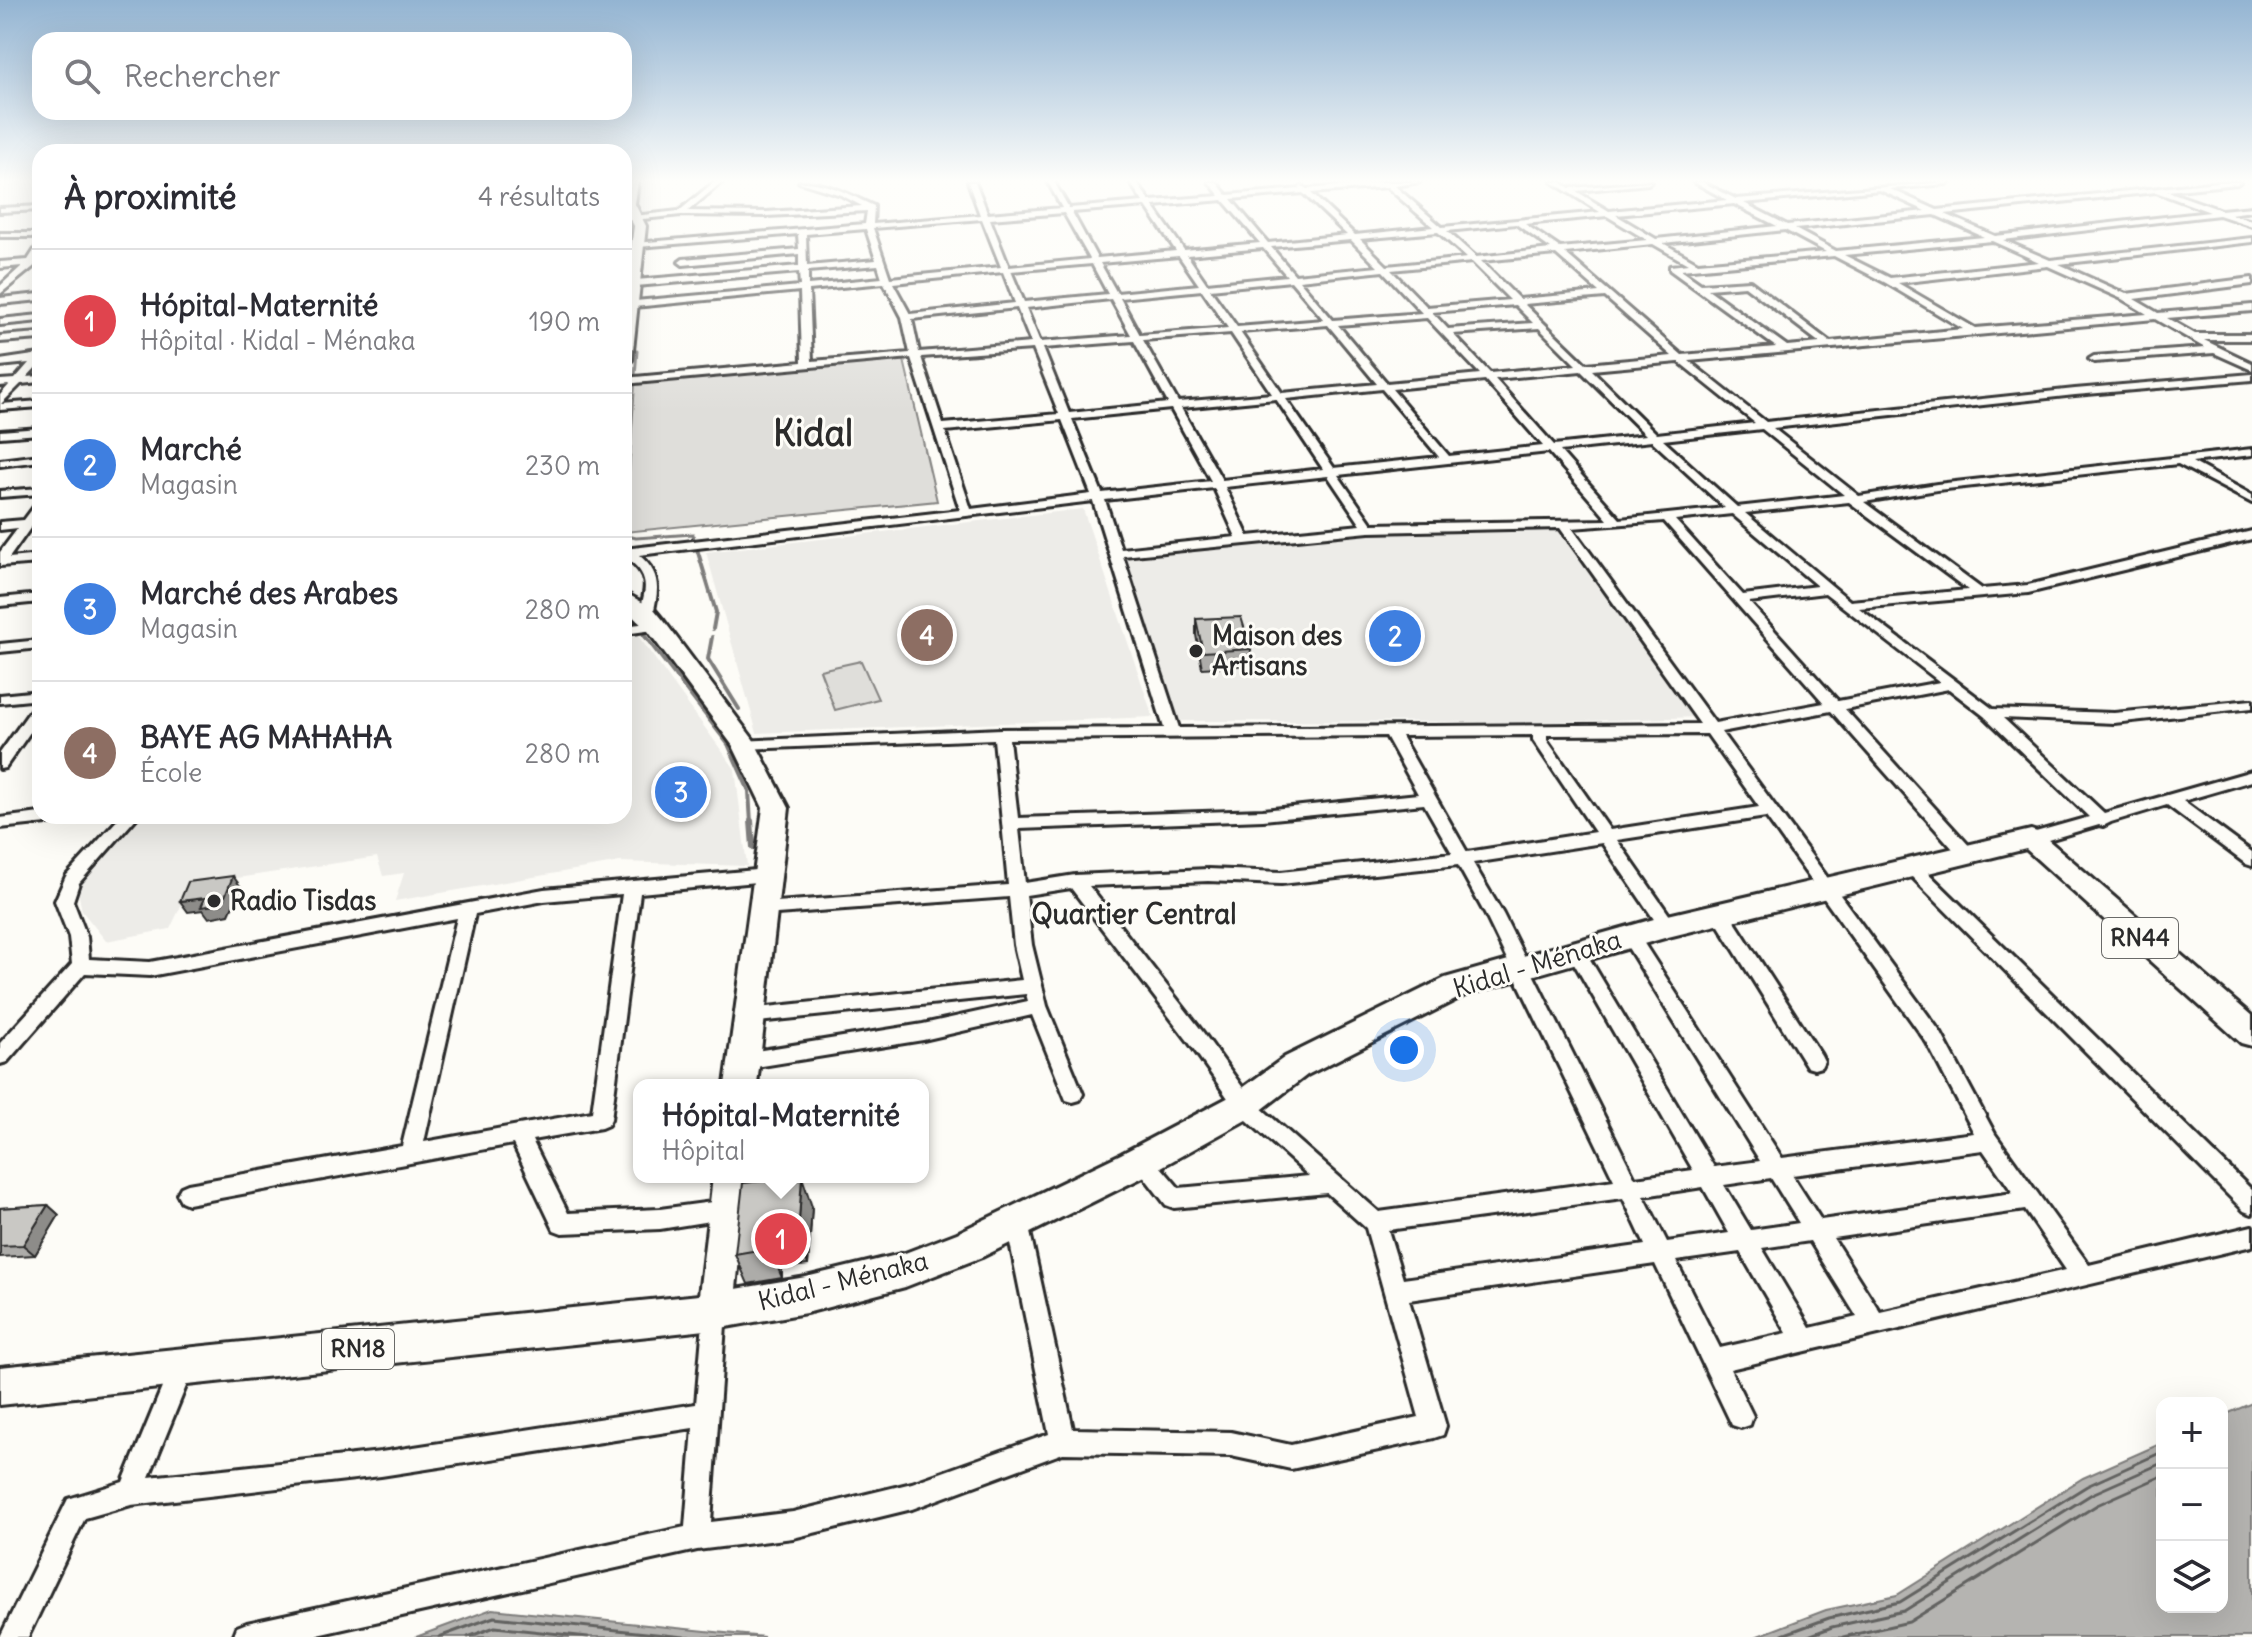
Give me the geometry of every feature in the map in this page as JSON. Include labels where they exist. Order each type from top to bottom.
[{"type":"main road","points":[[642,613],[744,744],[776,808],[742,1073]]},
{"type":"main road","name":"Kidal - Ménaka","points":[[715,1311],[806,1295],[905,1270],[1017,1223],[1244,1105],[1296,1066],[1456,986],[1668,926],[2031,839]]},
{"type":"main road","name":"RN44","points":[[2031,839],[2252,1034]]},
{"type":"main road","points":[[715,1311],[728,1194]]},
{"type":"main road","name":"RN18","points":[[0,1386],[715,1311]]},
{"type":"street","points":[[683,262],[722,258]]},
{"type":"street","points":[[803,258],[807,364]]},
{"type":"street","points":[[880,258],[887,280],[907,317],[915,355],[967,513]]},
{"type":"street","points":[[1003,258],[1098,497],[1173,734]]},
{"type":"street","points":[[632,305],[1119,258]]},
{"type":"street","points":[[1186,258],[1369,528]]},
{"type":"street","points":[[1278,258],[1447,460]]},
{"type":"street","points":[[1374,258],[1617,523]]},
{"type":"street","points":[[907,317],[1480,258]]},
{"type":"street","points":[[1566,258],[1682,360],[1854,499],[1978,592]]},
{"type":"street","points":[[1684,258],[1697,266]]},
{"type":"street","points":[[1777,258],[1673,268],[1786,349]]},
{"type":"street","points":[[1844,258],[1889,281],[1973,331]]},
{"type":"street","points":[[2041,258],[2125,297],[2215,350],[2252,367]]},
{"type":"street","points":[[1889,281],[2099,258]]},
{"type":"street","points":[[1474,259],[1655,438],[1734,510],[1847,605],[1989,713],[2103,821]]},
{"type":"street","points":[[1094,261],[1218,484],[1243,539]]},
{"type":"street","points":[[0,265],[32,262]]},
{"type":"street","points":[[632,284],[881,262]]},
{"type":"street","points":[[0,291],[32,265]]},
{"type":"street","points":[[2125,297],[2252,281]]},
{"type":"street","points":[[1698,287],[1747,283],[1829,345]]},
{"type":"street","points":[[632,380],[1332,323],[1517,301],[1606,294]]},
{"type":"street","points":[[0,301],[32,298]]},
{"type":"street","points":[[939,428],[1973,331],[2252,308]]},
{"type":"street","points":[[0,322],[32,319]]},
{"type":"street","points":[[1443,332],[1542,325]]},
{"type":"street","points":[[0,339],[32,337]]},
{"type":"street","points":[[2193,337],[2252,337]]},
{"type":"street","points":[[2094,359],[2215,350]]},
{"type":"street","points":[[0,363],[32,360]]},
{"type":"street","points":[[0,401],[32,366]]},
{"type":"street","points":[[632,552],[1218,484],[2063,394],[2252,377]]},
{"type":"street","points":[[0,383],[32,380]]},
{"type":"street","points":[[0,407],[32,405]]},
{"type":"street","points":[[0,434],[32,432]]},
{"type":"street","points":[[1116,553],[1369,528],[1617,523],[1854,499],[2252,452]]},
{"type":"street","points":[[0,463],[32,459]]},
{"type":"street","points":[[2182,461],[2252,500]]},
{"type":"street","points":[[0,494],[32,492]]},
{"type":"street","points":[[1666,517],[1967,854]]},
{"type":"street","points":[[0,526],[32,523]]},
{"type":"street","points":[[0,562],[32,525]]},
{"type":"street","points":[[1564,525],[1934,1038],[1988,1140],[2084,1277]]},
{"type":"street","points":[[1847,605],[2028,589],[2252,535]]},
{"type":"street","points":[[632,558],[651,572],[653,584],[642,613]]},
{"type":"street","points":[[0,562],[32,560]]},
{"type":"street","points":[[1739,599],[1828,589]]},
{"type":"street","points":[[0,602],[32,599]]},
{"type":"street","points":[[0,648],[32,645]]},
{"type":"street","points":[[744,744],[1001,734],[1540,733],[1710,729],[1949,685]]},
{"type":"street","points":[[0,699],[32,696]]},
{"type":"street","points":[[1989,713],[2114,718],[2252,704]]},
{"type":"street","points":[[0,764],[32,718]]},
{"type":"street","points":[[1392,733],[1494,914],[1741,1416]]},
{"type":"street","points":[[1540,733],[1540,740],[1668,926]]},
{"type":"street","points":[[1001,734],[1023,945],[1038,1006],[1073,1094]]},
{"type":"street","points":[[2031,839],[2103,821],[2252,776]]},
{"type":"street","points":[[1010,824],[1263,815],[1429,798]]},
{"type":"street","points":[[2172,801],[2252,860]]},
{"type":"street","points":[[763,909],[1016,890],[1075,881],[1208,875],[1281,878],[1462,858],[1769,811]]},
{"type":"street","points":[[0,823],[32,820]]},
{"type":"street","points":[[0,1056],[81,966],[78,937],[64,901],[72,880],[123,824]]},
{"type":"street","points":[[1912,867],[2252,1204]]},
{"type":"street","points":[[81,966],[150,969],[544,895],[767,875]]},
{"type":"street","points":[[247,1637],[697,1537],[793,1525],[912,1496],[1063,1441],[1231,1444],[1291,1457],[1434,1426],[1375,1222],[1244,1105],[1186,1023],[1075,881]]},
{"type":"street","points":[[188,1194],[601,1119],[632,886]]},
{"type":"street","points":[[411,1153],[467,910]]},
{"type":"street","points":[[1720,913],[1814,1061]]},
{"type":"street","points":[[1630,936],[1875,1325]]},
{"type":"street","points":[[1576,951],[1804,1340]]},
{"type":"street","points":[[749,1016],[1033,986]]},
{"type":"street","points":[[742,1073],[1038,1006]]},
{"type":"street","points":[[518,1134],[562,1223],[660,1219],[728,1194]]},
{"type":"street","points":[[1375,1222],[1988,1140]]},
{"type":"street","points":[[1142,1159],[1174,1198],[1332,1183]]},
{"type":"street","points":[[1394,1291],[2030,1200]]},
{"type":"street","points":[[1017,1223],[1063,1441]]},
{"type":"street","points":[[1713,1361],[2252,1236]]},
{"type":"street","points":[[697,1537],[715,1311]]},
{"type":"street","points":[[131,1492],[182,1367]]},
{"type":"street","points":[[14,1637],[77,1508],[131,1492],[381,1464],[707,1414]]},
{"type":"shaded area","points":[[904,360],[937,501],[632,531],[635,384]]},
{"type":"shaded area","points":[[1083,509],[1153,717],[757,733],[706,552]]},
{"type":"shaded area","points":[[1561,529],[1698,717],[1556,722],[1178,721],[1126,555],[1375,532]]},
{"type":"shaded area","points":[[636,633],[735,769],[747,866],[620,862],[395,901],[404,873],[383,876],[377,857],[191,885],[170,929],[106,941],[82,911],[78,891],[89,870],[129,824],[632,824],[632,634]]},
{"type":"shaded area","points":[[861,661],[878,699],[835,710],[820,670]]},
{"type":"water","points":[[2252,1403],[2252,1637],[1755,1637],[1826,1610],[1897,1595],[2083,1478],[2156,1446],[2156,1613],[2228,1613],[2228,1413]]},
{"type":"water","points":[[492,1609],[764,1637],[416,1637]]},
{"type":"building","points":[[1241,617],[1251,649],[1203,652],[1196,619]]},
{"type":"building","points":[[233,876],[222,904],[201,907],[205,898],[180,901],[188,882]]},
{"type":"building","points":[[743,1183],[802,1183],[798,1234],[771,1238],[770,1248],[735,1254]]},
{"type":"building","points":[[48,1205],[23,1245],[0,1246],[0,1208]]},
{"type":"waterway","points":[[635,375],[637,351]]},
{"type":"waterway","points":[[632,537],[693,534],[694,540]]},
{"type":"waterway","points":[[697,549],[716,612],[713,629]]},
{"type":"waterway","points":[[644,635],[728,744],[749,791],[751,823]]},
{"type":"waterway","points":[[712,637],[708,659],[739,709]]},
{"type":"waterway","points":[[751,821],[753,847]]},
{"type":"place","name":"BAYE AG MAHAHA","points":[[927,635]]},
{"type":"place","name":"Marché","points":[[1395,636]]},
{"type":"place","name":"Maison des Artisans","points":[[1196,651]]},
{"type":"place","name":"Marché des Arabes","points":[[681,792]]},
{"type":"place","name":"Radio Tisdas","points":[[214,901]]},
{"type":"place","name":"Hópital-Maternité","points":[[781,1239]]},
{"type":"district","name":"Kidal","points":[[813,433]]},
{"type":"district","name":"Quartier Central","points":[[1134,914]]}]
